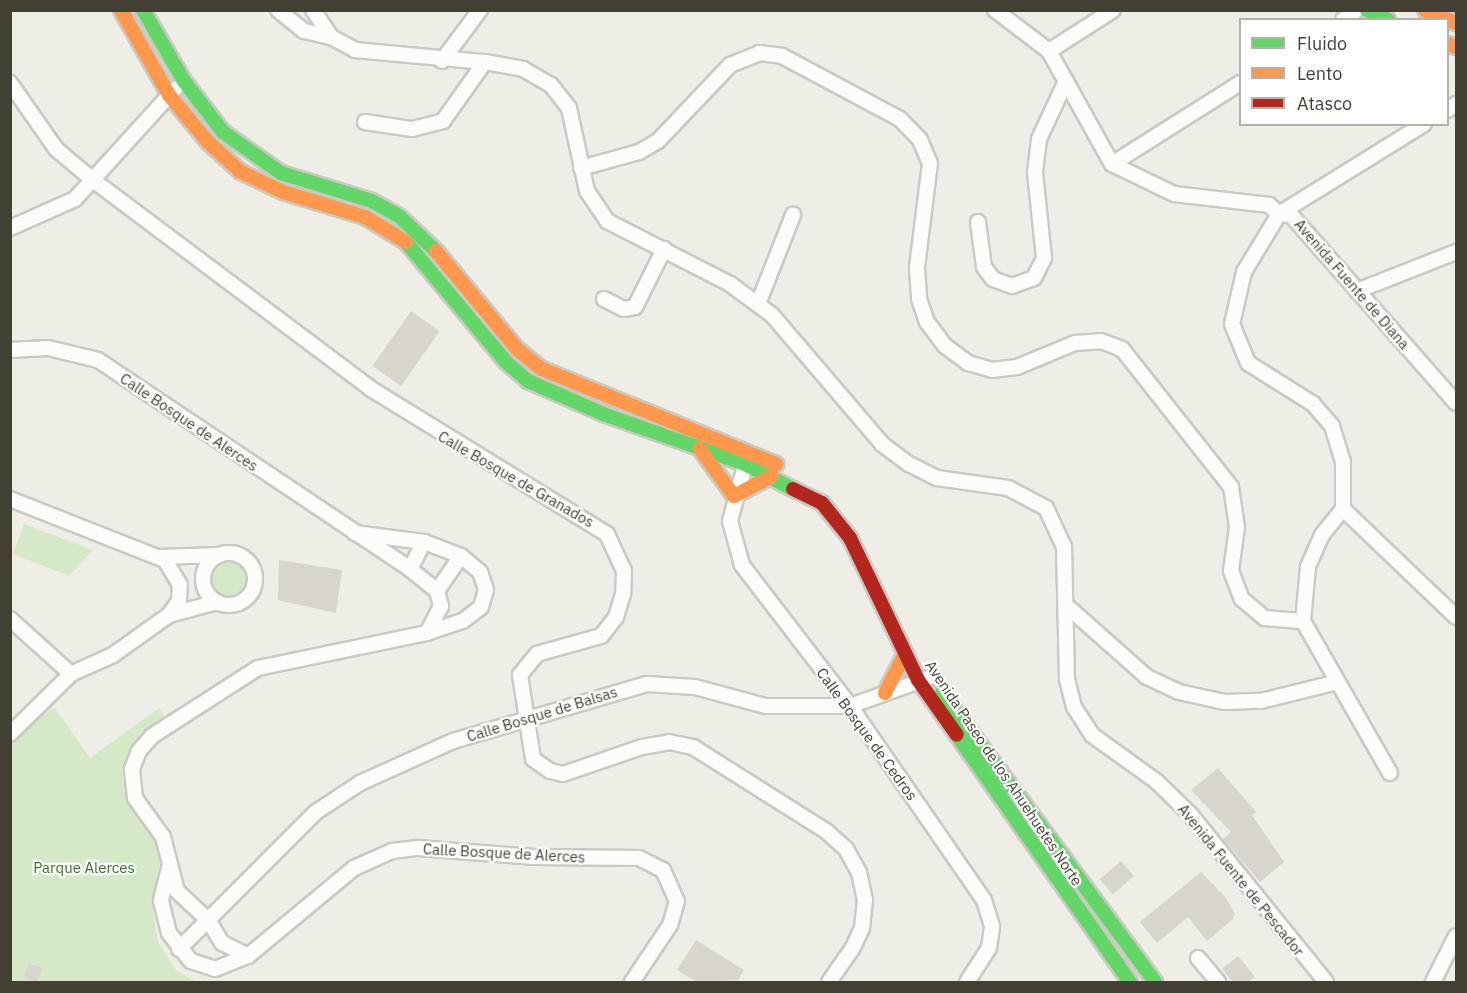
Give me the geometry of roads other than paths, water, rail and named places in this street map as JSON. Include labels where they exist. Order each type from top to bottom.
[{"type":"street","name":"Avenida Paseo de los Ahuehuetes Norte","points":[[121,10],[169,95],[208,142],[241,172],[283,192],[365,217],[412,246],[506,362],[528,381],[550,394],[745,464],[806,491],[837,518],[905,654],[1155,982]]},
{"type":"street","name":"Avenida Paseo de los Ahuehuetes Norte","points":[[143,10],[184,81],[223,132],[254,157],[280,173],[372,201],[407,222],[450,264],[517,350],[542,369],[748,450],[810,482],[843,509],[924,678],[1130,982]]},
{"type":"street","name":"Avenida Fuente de Pescador","points":[[278,10],[304,32],[331,37],[355,50],[442,61],[485,62],[523,69],[551,85],[569,108],[586,191],[602,217],[664,249],[758,304],[786,326],[882,444],[909,464],[937,478],[1008,488],[1046,508],[1058,525],[1064,547],[1069,608],[1067,679],[1074,707],[1092,735],[1156,781],[1190,814],[1326,982]]},
{"type":"street","points":[[313,10],[331,37]]},
{"type":"street","points":[[442,61],[480,10]]},
{"type":"street","points":[[995,10],[1049,51],[1112,164],[1239,85]]},
{"type":"street","points":[[1049,51],[1113,10]]},
{"type":"street","points":[[1367,10],[1384,18]]},
{"type":"street","points":[[1425,10],[1444,18]]},
{"type":"street","points":[[581,168],[639,152],[658,141],[730,65],[759,53],[782,56],[900,119],[920,140],[930,163],[917,268],[919,299],[927,322],[945,346],[968,363],[992,370],[1017,367],[1075,343],[1101,341],[1122,349],[1231,487],[1237,527],[1231,571],[1242,599],[1265,618],[1303,621]]},
{"type":"street","points":[[365,122],[412,129],[443,122],[485,62]]},
{"type":"street","points":[[10,228],[50,214],[93,180],[184,81]]},
{"type":"street","points":[[978,222],[984,267],[993,279],[1012,286],[1034,279],[1044,258],[1035,172],[1039,139],[1066,81]]},
{"type":"street","name":"Calle Bosque de Granados","points":[[10,83],[56,149],[93,180],[390,402],[607,534],[624,571],[623,594],[615,617],[601,636],[544,652],[526,663],[519,681],[533,759],[550,771],[570,773],[669,742],[693,747],[826,831],[846,849],[859,872],[865,900],[862,928],[852,949],[829,982]]},
{"type":"street","points":[[1390,773],[1303,621],[1308,567],[1322,536],[1343,509],[1343,462],[1327,418],[1313,404],[1256,371],[1234,335],[1233,303],[1244,272],[1279,214],[1421,126]]},
{"type":"street","name":"Avenida Fuente de Diana","points":[[1112,164],[1159,190],[1269,205],[1279,214],[1297,220],[1456,402]]},
{"type":"street","points":[[758,304],[793,215]]},
{"type":"street","points":[[604,299],[624,309],[636,307],[664,249]]},
{"type":"street","points":[[1357,291],[1456,252]]},
{"type":"street","name":"Calle Bosque de Alerces","points":[[10,350],[48,348],[98,360],[410,569],[437,591]]},
{"type":"street","points":[[698,447],[734,496],[772,476]]},
{"type":"street","name":"Calle Bosque de Cedros","points":[[748,450],[734,496],[731,533],[742,565],[850,706],[984,900],[992,927],[989,948],[967,982]]},
{"type":"street","points":[[10,499],[158,557],[171,565],[180,585],[178,601],[169,615]]},
{"type":"street","points":[[1343,509],[1456,617]]},
{"type":"street","name":"Calle Bosque de Alerces","points":[[248,956],[222,943],[208,920],[177,891],[163,837],[132,788],[132,769],[144,743],[258,668],[427,633],[464,620],[481,607],[486,590],[480,572],[461,556],[424,542],[355,533]]},
{"type":"street","points":[[410,569],[424,542]]},
{"type":"street","points":[[217,602],[204,584],[204,572],[219,555]]},
{"type":"street","points":[[10,734],[71,674],[113,655],[169,615],[217,602],[228,605],[249,596],[255,575],[242,556],[158,557]]},
{"type":"street","points":[[427,633],[441,606],[437,591],[461,556]]},
{"type":"street","points":[[180,585],[204,584]]},
{"type":"street","points":[[1069,608],[1147,677],[1179,692],[1224,702],[1261,701],[1338,682]]},
{"type":"street","points":[[10,619],[71,674]]},
{"type":"street","points":[[885,693],[905,654]]},
{"type":"street","name":"Calle Bosque de Balsas","points":[[179,949],[316,812],[360,783],[443,745],[585,699],[671,683],[766,706],[850,706],[924,678]]},
{"type":"street","name":"Calle Bosque de Alerces","points":[[171,863],[161,901],[165,924],[179,949],[191,961],[215,969],[248,956],[354,868],[392,851],[418,848],[535,857],[639,858],[663,870],[677,901],[665,934],[632,982]]},
{"type":"street","points":[[1433,982],[1456,936]]},
{"type":"street","points":[[1198,958],[1218,982]]},
{"type":"park label","name":"Parque Alerces","points":[[84,868]]}]
